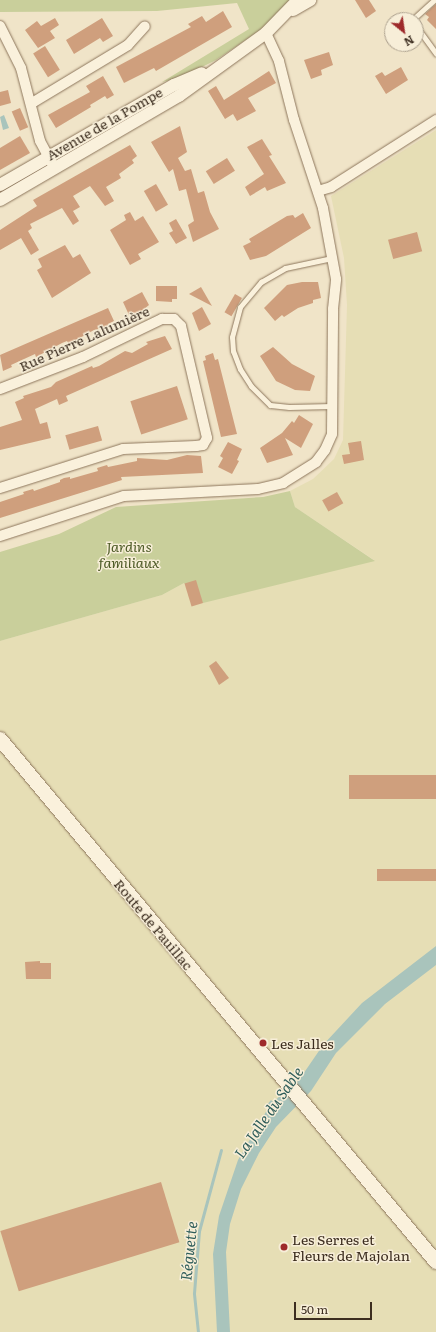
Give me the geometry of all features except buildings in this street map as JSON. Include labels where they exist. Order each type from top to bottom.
[{"type":"main road","name":"Route de Pauillac","points":[[0,738],[436,1262]]},
{"type":"street","name":"Avenue de la Pompe","points":[[0,200],[180,96],[220,65],[266,33],[298,0]]},
{"type":"street","name":"Avenue de la Pompe","points":[[285,15],[310,0]]},
{"type":"street","points":[[0,26],[19,63],[32,103],[40,141],[55,169]]},
{"type":"street","points":[[32,103],[136,40],[145,26]]},
{"type":"street","points":[[0,536],[124,496],[258,489],[283,483],[311,466],[325,450],[332,434],[333,309],[336,279],[318,191],[294,120],[279,61],[266,33]]},
{"type":"street","name":"Avenue de la Pompe","points":[[0,185],[174,85],[220,65]]},
{"type":"street","points":[[318,191],[330,187],[436,120]]},
{"type":"street","name":"Rue Pierre Lalumière","points":[[0,389],[83,357],[162,319],[174,318],[181,326],[207,438],[203,445],[196,446],[122,449],[0,488]]},
{"type":"lane","points":[[421,12],[434,0]]},
{"type":"lane","points":[[424,37],[436,54]]},
{"type":"lane","points":[[332,258],[285,268],[261,282],[240,307],[232,338],[233,351],[240,369],[252,386],[270,405],[289,407],[332,406]]},
{"type":"shaded area","points":[[436,130],[436,1332],[0,1332],[0,641],[162,595],[184,583],[374,560],[295,507],[290,491],[313,479],[334,459],[343,440],[347,305],[344,258],[331,196]]},
{"type":"green space","points":[[0,0],[291,0],[259,31],[216,60],[180,78],[162,82],[249,29],[237,3],[157,11],[0,12]]},
{"type":"green space","name":"Jardins familiaux","points":[[290,491],[295,507],[375,561],[203,603],[184,583],[162,595],[0,641],[0,552],[59,534],[116,507],[263,497]]},
{"type":"water","points":[[4,115],[9,128],[3,130],[0,117]]},
{"type":"water","name":"La Jalle du Sable","points":[[436,946],[436,965],[385,1004],[336,1053],[311,1091],[276,1127],[259,1153],[241,1189],[230,1224],[226,1252],[230,1332],[217,1332],[213,1254],[219,1216],[238,1160],[267,1110],[266,1106],[271,1100],[273,1102],[299,1080],[323,1045],[362,1003]]},
{"type":"waterway","name":"Réguette","points":[[198,1332],[194,1293],[199,1231],[221,1150]]},
{"type":"place","name":"Les Jalles","points":[[263,1043]]},
{"type":"place","name":"Les Serres et Fleurs de Majolan","points":[[284,1247]]}]
